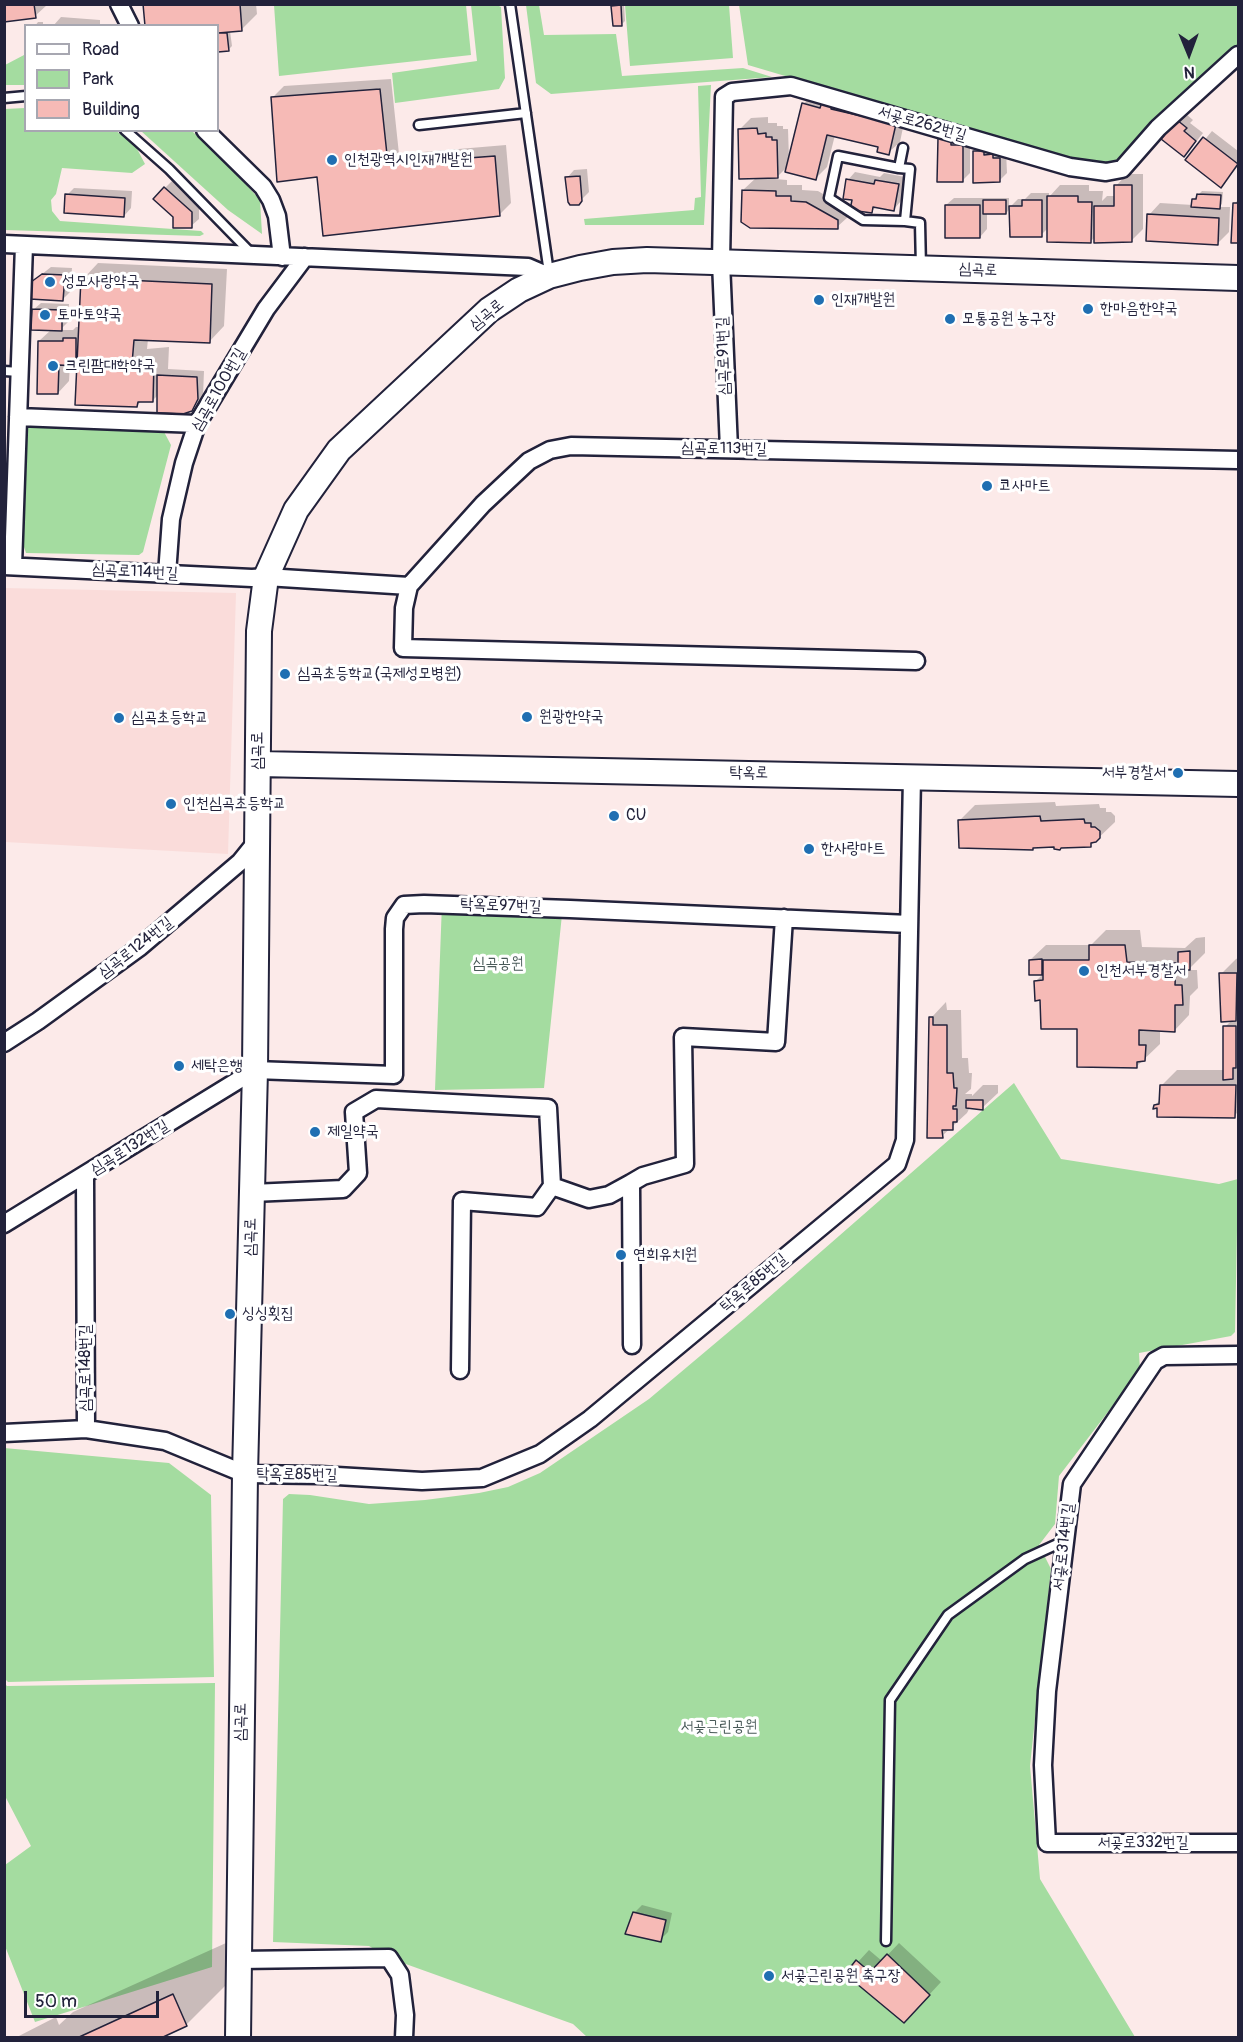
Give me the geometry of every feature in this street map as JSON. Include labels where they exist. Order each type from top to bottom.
[{"type":"street","points":[[119,4],[129,24]]},
{"type":"street","name":"서곶로262번길","points":[[721,262],[723,106],[724,97],[732,92],[791,86],[1070,167],[1106,172],[1122,169],[1158,128],[1239,55]]},
{"type":"street","points":[[207,132],[263,187],[271,200],[278,216],[282,257]]},
{"type":"street","points":[[4,244],[528,267],[549,276]]},
{"type":"street","points":[[9,566],[16,420],[12,371],[24,245]]},
{"type":"street","name":"심곡로100번길","points":[[167,574],[171,519],[184,463],[197,424],[266,309],[305,257]]},
{"type":"street","name":"심곡로","points":[[238,2037],[245,1474],[255,1070],[259,630],[266,577],[296,510],[339,450],[489,310],[519,290],[549,276],[613,262],[647,260],[1239,278]]},
{"type":"street","name":"심곡로91번길","points":[[721,262],[729,449]]},
{"type":"street","points":[[16,420],[197,424]]},
{"type":"street","name":"심곡로113번길","points":[[409,586],[483,504],[529,461],[550,450],[571,446],[1239,460]]},
{"type":"street","name":"심곡로114번길","points":[[9,566],[266,577]]},
{"type":"street","points":[[266,577],[409,586],[404,608],[403,648],[916,660]]},
{"type":"street","name":"탁옥로","points":[[259,764],[1239,784]]},
{"type":"street","name":"탁옥로85번길","points":[[245,1474],[320,1475],[423,1482],[482,1478],[540,1454],[599,1412],[897,1164],[905,1140],[912,777]]},
{"type":"street","name":"심곡로124번길","points":[[4,1043],[38,1021],[140,946],[240,862],[257,841]]},
{"type":"street","name":"탁옥로97번길","points":[[255,1070],[394,1075],[394,929],[395,918],[404,905],[559,908],[909,924]]},
{"type":"street","points":[[552,1186],[589,1199],[609,1195],[643,1176],[685,1164],[683,1037],[776,1042],[784,918]]},
{"type":"street","name":"심곡로132번길","points":[[4,1224],[255,1070]]},
{"type":"street","points":[[252,1193],[343,1189],[358,1173],[354,1112],[376,1099],[548,1108],[552,1186],[537,1207],[462,1201],[460,1370]]},
{"type":"street","name":"심곡로148번길","points":[[85,1176],[86,1429],[165,1441],[245,1474]]},
{"type":"street","points":[[631,1183],[632,1345]]},
{"type":"street","name":"서곶로314번길","points":[[1047,1843],[1043,1765],[1047,1691],[1072,1484],[1155,1360],[1164,1356],[1239,1355]]},
{"type":"street","points":[[4,1434],[86,1429]]},
{"type":"street","name":"서곶로332번길","points":[[1047,1843],[1239,1843]]},
{"type":"street","points":[[238,1960],[389,1958],[400,1975],[405,2015],[404,2037]]},
{"type":"lane","points":[[510,4],[549,276]]},
{"type":"lane","points":[[4,98],[24,96]]},
{"type":"lane","points":[[419,125],[526,113]]},
{"type":"lane","points":[[127,132],[169,169],[254,255]]},
{"type":"lane","points":[[898,168],[903,148]]},
{"type":"lane","points":[[904,221],[910,169],[838,156],[830,198],[863,220],[920,223],[921,268]]},
{"type":"lane","points":[[886,1941],[890,1700],[948,1615],[1024,1559],[1064,1542]]},
{"type":"shaded area","name":"심곡초등학교","points":[[4,588],[236,593],[228,854],[5,842]]},
{"type":"green space","points":[[274,5],[466,5],[471,55],[279,76]]},
{"type":"green space","points":[[471,5],[501,7],[505,78],[499,89],[395,103],[392,73],[477,61]]},
{"type":"green space","points":[[526,5],[539,5],[544,35],[616,34],[622,76],[743,68],[772,77],[551,94],[536,83]]},
{"type":"green space","points":[[625,5],[729,5],[733,58],[630,66]]},
{"type":"green space","points":[[739,5],[1238,5],[1238,46],[1110,166],[1086,165],[748,65]]},
{"type":"green space","points":[[24,55],[24,85],[5,85],[5,65]]},
{"type":"green space","points":[[711,85],[704,225],[585,225],[584,219],[694,210],[695,198],[701,197],[698,86]]},
{"type":"green space","points":[[24,108],[24,132],[118,132],[134,143],[145,164],[132,173],[62,168],[56,194],[51,200],[52,211],[60,221],[201,231],[204,234],[200,236],[5,230],[5,109]]},
{"type":"green space","points":[[142,132],[193,132],[260,200],[262,234],[228,210]]},
{"type":"green space","points":[[33,423],[163,430],[171,445],[143,552],[139,555],[26,553],[23,544],[26,429]]},
{"type":"green space","name":"심곡공원","points":[[442,903],[563,905],[544,1088],[435,1090]]},
{"type":"green space","name":"서곶근린공원","points":[[1014,1083],[1061,1159],[1219,1184],[1238,1179],[1235,1332],[1231,1336],[1139,1353],[1140,1370],[1059,1476],[1055,1524],[1039,1545],[1051,1569],[1030,1766],[1040,1879],[1135,2037],[587,2037],[573,2024],[389,1958],[369,1946],[273,1942],[283,1499],[289,1494],[369,1504],[425,1500],[508,1487],[540,1473],[649,1399]]},
{"type":"green space","points":[[4,1448],[169,1463],[211,1495],[214,1677],[8,1682],[4,1678]]},
{"type":"green space","points":[[215,1683],[212,1967],[35,2022],[5,1946],[5,1865],[31,1846],[5,1796],[5,1684],[7,1686]]},
{"type":"building","points":[[4,4],[34,4],[36,18],[4,22]]},
{"type":"building","points":[[143,4],[240,4],[242,31],[219,33],[219,24],[145,24]]},
{"type":"building","points":[[621,5],[622,26],[613,26],[611,6]]},
{"type":"building","points":[[219,33],[227,33],[229,51],[219,52]]},
{"type":"building","name":"인천광역시인재개발원","points":[[380,89],[388,164],[495,156],[500,216],[323,236],[317,177],[277,182],[271,97]]},
{"type":"building","points":[[822,102],[832,104],[831,109],[896,124],[889,155],[877,152],[878,147],[827,135],[816,180],[785,172],[802,103],[820,108]]},
{"type":"building","points":[[1177,120],[1187,128],[1184,131],[1196,141],[1184,157],[1161,139]]},
{"type":"building","points":[[757,128],[758,134],[766,133],[766,137],[777,140],[778,178],[739,179],[738,129]]},
{"type":"building","points":[[1203,137],[1238,164],[1221,188],[1185,160]]},
{"type":"building","points":[[938,138],[951,139],[951,145],[963,145],[963,182],[937,182]]},
{"type":"building","points":[[973,151],[984,151],[984,155],[993,154],[993,158],[1000,158],[1000,182],[973,183]]},
{"type":"building","points":[[580,176],[582,201],[579,205],[570,205],[565,177]]},
{"type":"building","points":[[846,179],[874,184],[875,180],[899,184],[894,211],[873,207],[872,213],[850,210],[852,200],[843,199]]},
{"type":"building","points":[[1114,185],[1132,185],[1132,242],[1094,243],[1094,206],[1114,206]]},
{"type":"building","points":[[164,187],[192,212],[192,228],[173,228],[173,217],[153,199]]},
{"type":"building","points":[[742,190],[776,191],[776,196],[791,196],[791,201],[806,202],[838,220],[838,229],[750,228],[741,222]]},
{"type":"building","points":[[65,194],[125,198],[124,217],[64,213]]},
{"type":"building","points":[[1197,194],[1221,195],[1220,209],[1191,207],[1192,199],[1196,199]]},
{"type":"building","points":[[1047,196],[1078,196],[1078,202],[1092,202],[1091,243],[1047,242]]},
{"type":"building","points":[[983,200],[1006,200],[1006,214],[983,214]]},
{"type":"building","points":[[1022,200],[1042,200],[1042,237],[1010,237],[1009,206],[1022,206]]},
{"type":"building","points":[[1233,203],[1238,203],[1238,243],[1231,243]]},
{"type":"building","points":[[945,205],[980,205],[980,238],[945,238]]},
{"type":"building","points":[[1147,214],[1219,218],[1218,245],[1146,241]]},
{"type":"building","points":[[42,274],[65,275],[63,301],[30,299],[31,282]]},
{"type":"building","points":[[81,278],[212,284],[210,343],[134,340],[132,364],[144,365],[144,362],[154,362],[153,402],[138,402],[137,407],[75,405]]},
{"type":"building","points":[[32,309],[62,310],[62,331],[31,330]]},
{"type":"building","points":[[63,338],[76,338],[76,366],[59,365],[58,394],[37,394],[38,341],[63,341]]},
{"type":"building","points":[[157,375],[197,377],[198,399],[192,411],[183,414],[157,413]]},
{"type":"building","points":[[1040,816],[1041,821],[1084,819],[1085,823],[1091,823],[1091,827],[1100,831],[1100,838],[1091,843],[1091,847],[1061,848],[1060,850],[1054,847],[1033,848],[1033,850],[959,848],[958,820]]},
{"type":"building","points":[[1089,945],[1125,945],[1127,962],[1176,963],[1175,985],[1182,985],[1183,1005],[1175,1005],[1175,1032],[1139,1030],[1139,1045],[1146,1045],[1145,1061],[1137,1062],[1137,1068],[1077,1067],[1077,1029],[1041,1029],[1040,1000],[1035,1001],[1034,981],[1043,980],[1043,960],[1089,960]]},
{"type":"building","points":[[1190,951],[1190,970],[1178,970],[1178,952]]},
{"type":"building","points":[[1042,959],[1042,975],[1029,975],[1029,960]]},
{"type":"building","points":[[1219,973],[1237,973],[1236,1021],[1221,1022]]},
{"type":"building","points":[[929,1017],[933,1017],[933,1025],[947,1025],[947,1073],[953,1073],[954,1088],[957,1088],[956,1106],[953,1106],[953,1109],[957,1109],[957,1122],[953,1122],[953,1130],[942,1130],[943,1138],[927,1138]]},
{"type":"building","points":[[1223,1026],[1236,1026],[1236,1068],[1233,1068],[1233,1079],[1223,1080]]},
{"type":"building","points":[[1160,1085],[1236,1085],[1235,1118],[1157,1117],[1157,1108],[1153,1109],[1154,1105],[1159,1104]]},
{"type":"building","points":[[966,1100],[983,1100],[983,1110],[966,1108]]},
{"type":"building","points":[[633,1912],[666,1920],[661,1942],[625,1934]]},
{"type":"building","points":[[887,1954],[930,1995],[904,2023],[845,1974],[856,1960],[870,1972]]},
{"type":"building","points":[[173,1994],[187,2026],[161,2038],[77,2038]]},
{"type":"place","name":"인천광역시인재개발원","points":[[332,160]]},
{"type":"place","name":"성모사랑약국","points":[[50,282]]},
{"type":"place","name":"인재개발원","points":[[819,300]]},
{"type":"place","name":"한마음한약국","points":[[1088,309]]},
{"type":"place","name":"토마토약국","points":[[45,315]]},
{"type":"place","name":"모통공원 농구장","points":[[950,319]]},
{"type":"place","name":"크린팜대학약국","points":[[53,366]]},
{"type":"place","name":"코사마트","points":[[987,486]]},
{"type":"place","name":"심곡초등학교(국제성모병원)","points":[[285,674]]},
{"type":"place","name":"원광한약국","points":[[527,717]]},
{"type":"place","name":"심곡초등학교","points":[[119,718]]},
{"type":"place","name":"서부경찰서","points":[[1178,773]]},
{"type":"place","name":"인천심곡초등학교","points":[[171,804]]},
{"type":"place","name":"CU","points":[[614,816]]},
{"type":"place","name":"한사랑마트","points":[[809,849]]},
{"type":"place","name":"인천서부경찰서","points":[[1084,971]]},
{"type":"place","name":"세탁은행","points":[[179,1066]]},
{"type":"place","name":"제일약국","points":[[315,1132]]},
{"type":"place","name":"연희유치원","points":[[621,1255]]},
{"type":"place","name":"싱싱횟집","points":[[230,1314]]},
{"type":"place","name":"서곶근린공원 축구장","points":[[769,1976]]}]
